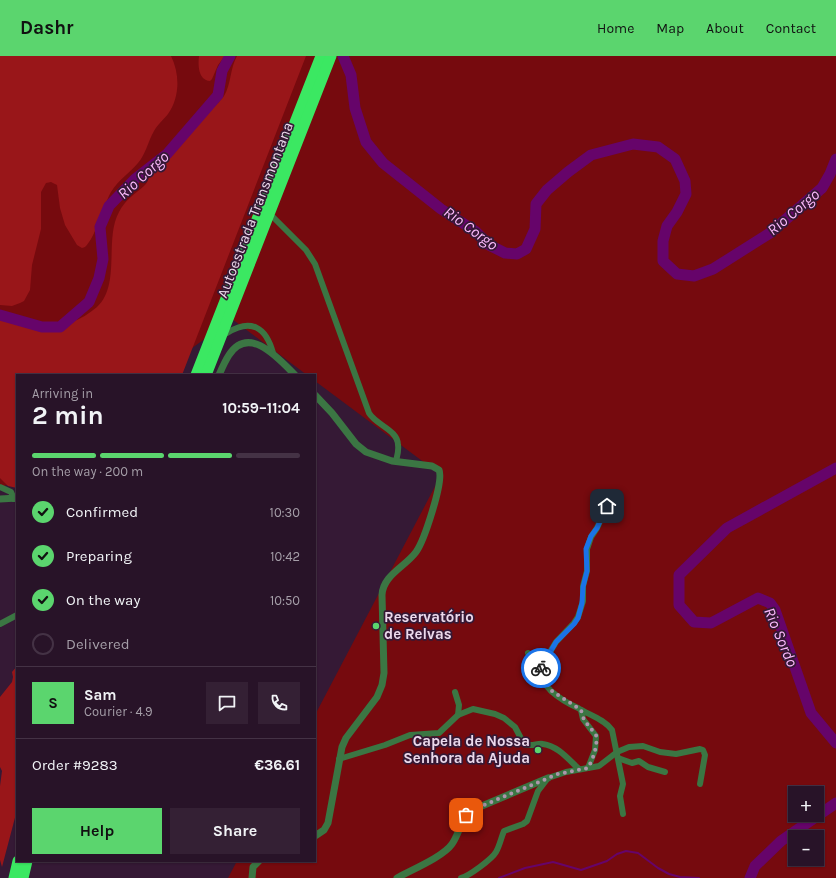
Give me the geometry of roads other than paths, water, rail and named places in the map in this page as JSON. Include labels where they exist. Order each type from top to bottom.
[{"type":"highway","name":"Autoestrada Transmontana","points":[[196,374],[321,56]]},
{"type":"highway","name":"Autoestrada Transmontana","points":[[206,374],[331,56]]},
{"type":"highway","points":[[14,878],[18,862]]},
{"type":"highway","points":[[23,878],[27,862]]},
{"type":"street","points":[[274,218],[306,250],[315,264],[368,411],[373,418],[393,433],[397,438],[398,445],[396,461]]},
{"type":"street","points":[[227,333],[240,326],[257,328],[268,338],[273,353]]},
{"type":"street","points":[[219,374],[232,351],[244,343],[257,344],[266,348],[294,374]]},
{"type":"street","points":[[316,396],[363,451],[396,461],[435,466],[440,472],[440,482],[420,544],[412,556],[388,579],[383,586],[384,673],[382,685],[375,700],[344,741],[339,759],[328,823],[324,830],[316,835]]},
{"type":"street","points":[[0,487],[11,492],[15,499],[0,499]]},
{"type":"street","points":[[538,672],[556,642],[578,618],[587,571],[586,549],[591,536],[597,528],[607,506]]},
{"type":"street","points":[[0,624],[16,616]]},
{"type":"street","points":[[528,654],[538,672],[552,691],[609,726],[615,742],[623,784],[620,796],[623,814]]},
{"type":"street","points":[[455,692],[459,705],[458,715]]},
{"type":"street","points":[[339,759],[410,735],[439,733],[458,715],[468,710],[475,709],[501,716],[515,727],[524,744],[542,744],[552,747],[561,752],[578,769]]},
{"type":"street","points":[[581,710],[583,719],[594,732],[596,737],[594,753],[588,768]]},
{"type":"street","points":[[397,878],[444,853],[455,839],[466,815],[470,811],[561,773],[599,766],[618,755],[626,748],[639,746],[676,754],[701,749],[704,752],[705,757],[700,784]]},
{"type":"street","points":[[618,755],[632,763],[639,761],[648,767],[665,772]]},
{"type":"street","points":[[461,878],[468,875],[494,855],[504,831],[527,822],[538,791],[548,778]]},
{"type":"street","points":[[252,878],[254,867],[258,862]]},
{"type":"waterway","name":"Rio Corgo","points":[[0,315],[42,327],[60,327],[89,302],[99,278],[103,259],[100,227],[109,206],[135,179],[167,154],[218,95],[222,71],[230,56]]},
{"type":"waterway","name":"Rio Corgo","points":[[343,56],[351,75],[355,108],[366,142],[383,163],[441,209],[475,231],[489,245],[505,253],[517,254],[526,249],[535,229],[536,204],[547,190],[591,155],[633,144],[658,147],[675,159],[685,181],[686,194],[677,212],[667,226],[663,241],[663,261],[677,274],[694,276],[713,269],[770,233],[822,188],[836,159]]},
{"type":"waterway","name":"Rio Sordo","points":[[836,468],[727,528],[679,575],[679,605],[694,622],[711,623],[758,598],[770,603],[775,610],[811,713],[836,743]]},
{"type":"waterway","name":"Rio Sordo","points":[[750,878],[755,866],[781,841],[836,803]]},
{"type":"waterway","points":[[499,878],[525,868],[553,862],[581,870],[607,861],[617,854],[626,851],[638,853],[658,868],[669,874],[680,877],[699,878]]},
{"type":"place","name":"Reservatório de Relvas","points":[[376,626]]},
{"type":"place","name":"Capela de Nossa Senhora da Ajuda","points":[[538,750]]}]
